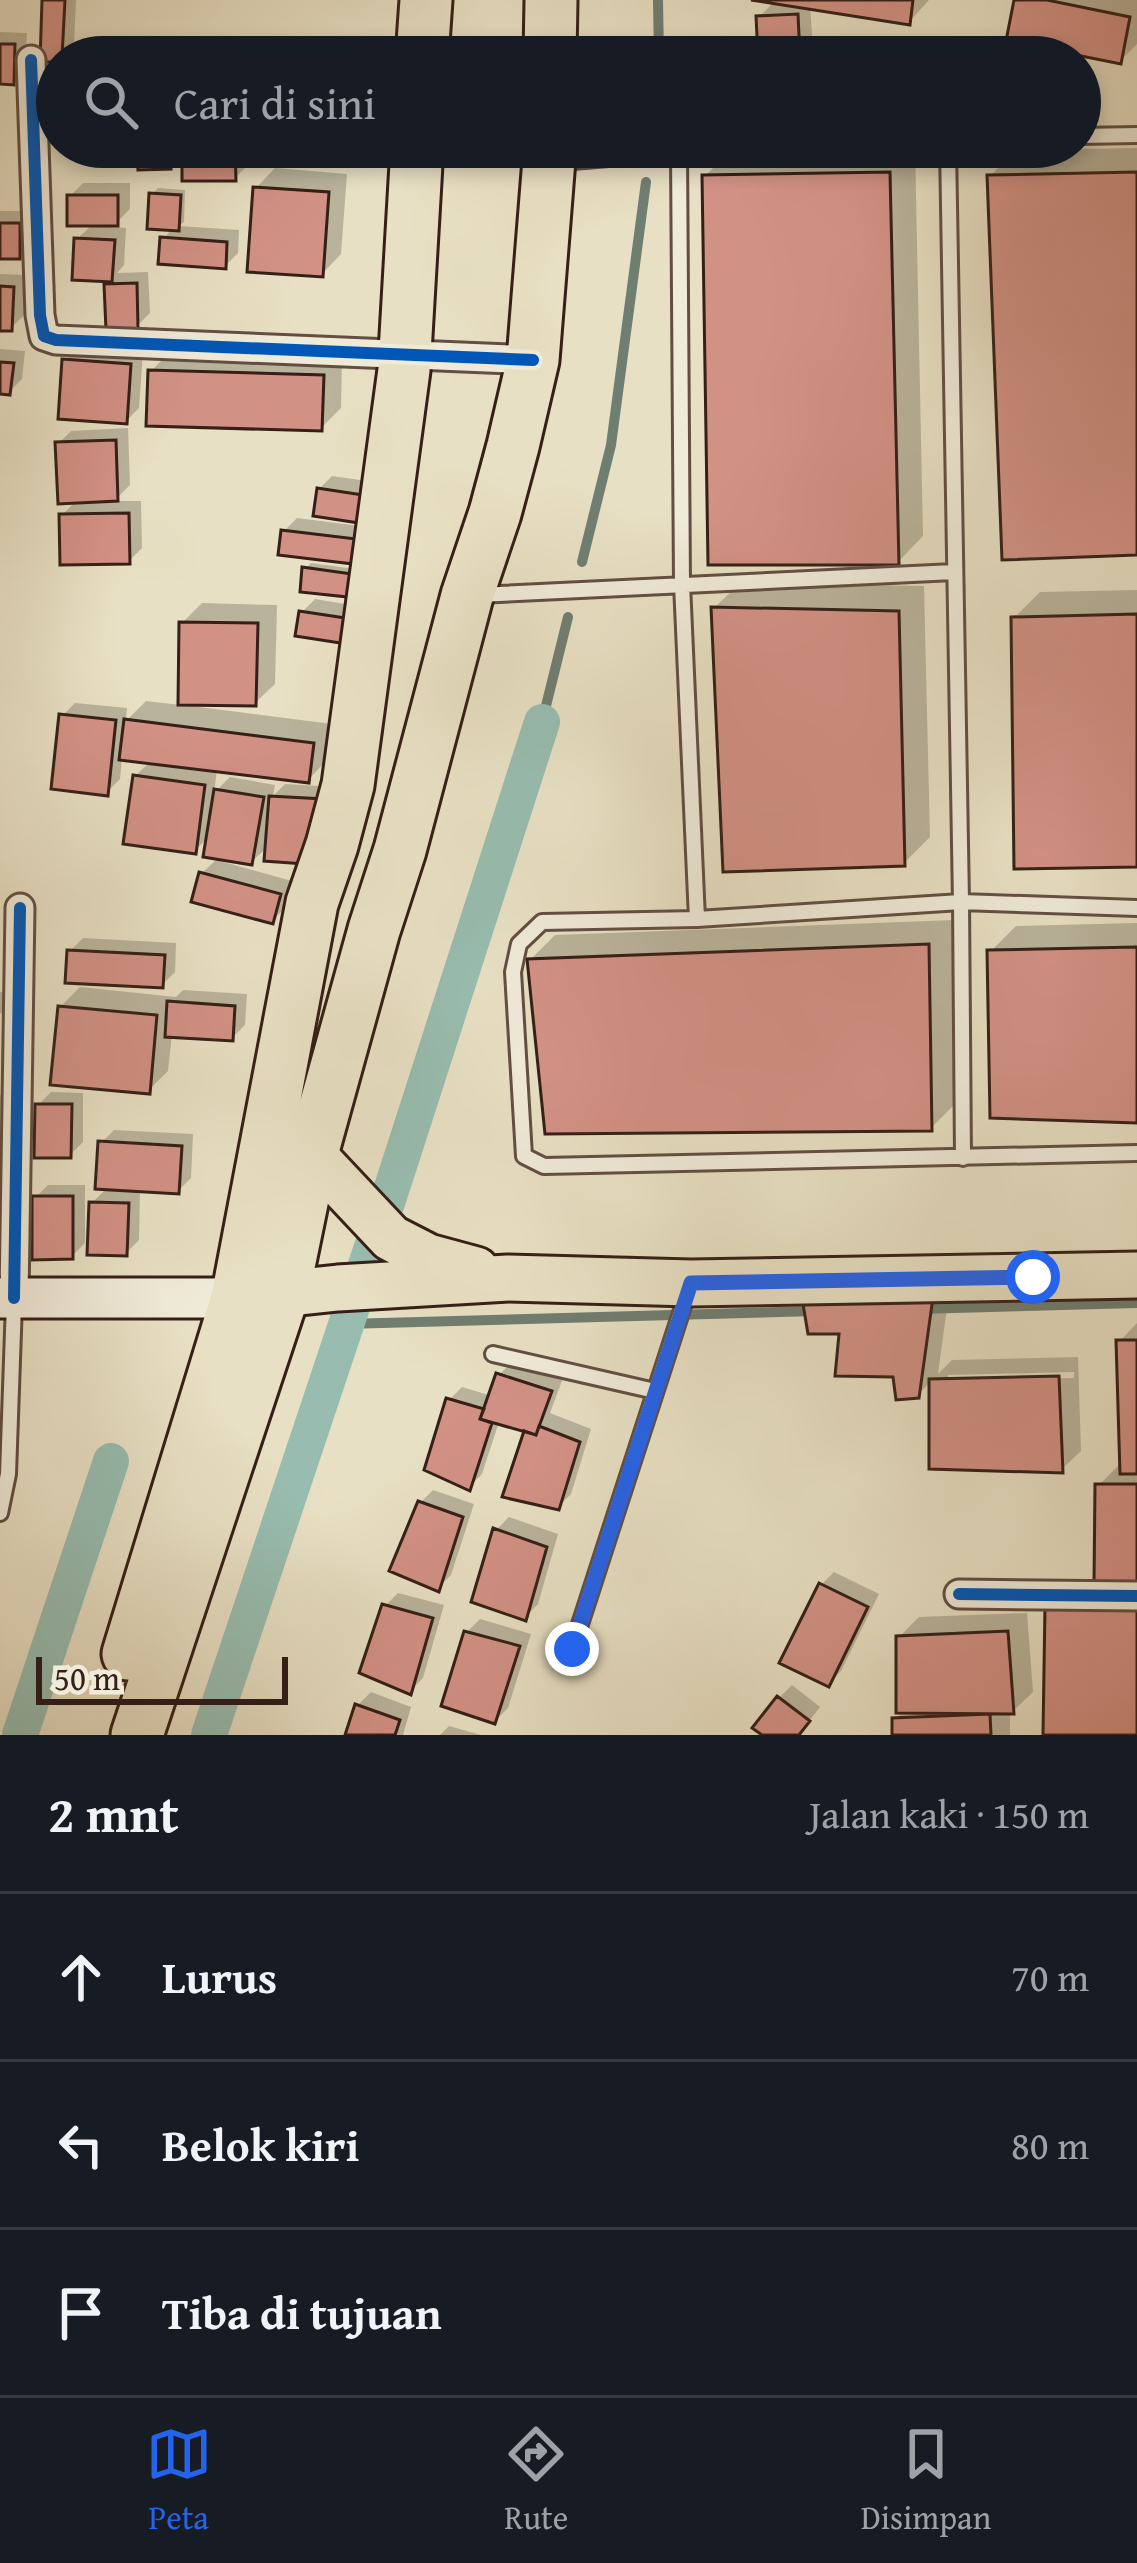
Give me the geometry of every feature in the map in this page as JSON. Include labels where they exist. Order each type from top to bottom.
[{"type":"highway","points":[[423,36],[426,0]]},
{"type":"highway","points":[[550,36],[551,0]]},
{"type":"highway","points":[[137,1735],[260,1296],[311,903],[348,785],[405,357],[416,168]]},
{"type":"highway","points":[[103,1735],[311,1154],[418,787],[467,596],[496,512],[533,360],[549,168]]},
{"type":"main road","points":[[311,1154],[391,1238],[428,1258],[508,1278]]},
{"type":"main road","points":[[260,1296],[508,1278],[691,1283],[1137,1275]]},
{"type":"street","points":[[31,60],[44,336],[533,360]]},
{"type":"street","points":[[20,908],[7,1298],[260,1296]]},
{"type":"street","points":[[959,1594],[1137,1596]]},
{"type":"lane","points":[[1101,136],[1137,135]]},
{"type":"lane","points":[[680,168],[682,584],[698,919]]},
{"type":"lane","points":[[948,168],[963,1158]]},
{"type":"lane","points":[[467,596],[954,572]]},
{"type":"lane","points":[[1137,908],[961,902],[698,919],[542,922],[519,944],[513,972],[524,1156],[544,1166],[1137,1153]]},
{"type":"lane","points":[[572,1649],[691,1283]]},
{"type":"lane","points":[[0,1513],[8,1474],[7,1298]]},
{"type":"lane","points":[[493,1354],[655,1391]]},
{"type":"building","points":[[42,0],[65,0],[63,36],[41,36]]},
{"type":"building","points":[[751,0],[913,0],[910,25]]},
{"type":"building","points":[[1014,0],[1047,0],[1130,17],[1121,64],[1101,60],[1101,36],[1007,36]]},
{"type":"building","points":[[798,14],[799,36],[757,36],[756,16]]},
{"type":"building","points":[[0,44],[15,44],[14,85],[0,84]]},
{"type":"building","points":[[182,168],[236,168],[236,181],[182,181]]},
{"type":"building","points":[[890,172],[899,565],[708,565],[702,175]]},
{"type":"building","points":[[1137,172],[1137,555],[1002,560],[987,175]]},
{"type":"building","points":[[253,187],[329,192],[323,277],[247,272]]},
{"type":"building","points":[[149,193],[181,195],[179,231],[147,229]]},
{"type":"building","points":[[67,195],[118,195],[118,226],[67,226]]},
{"type":"building","points":[[0,223],[20,223],[20,259],[0,259]]},
{"type":"building","points":[[160,237],[227,242],[226,269],[158,264]]},
{"type":"building","points":[[74,238],[115,240],[112,282],[72,280]]},
{"type":"building","points":[[137,283],[138,329],[106,330],[104,284]]},
{"type":"building","points":[[0,286],[14,287],[12,331],[0,331]]},
{"type":"building","points":[[62,359],[131,364],[127,424],[58,419]]},
{"type":"building","points":[[0,362],[14,363],[10,395],[0,394]]},
{"type":"building","points":[[148,370],[324,375],[322,431],[146,426]]},
{"type":"building","points":[[116,440],[118,501],[58,504],[55,442]]},
{"type":"building","points":[[317,488],[363,495],[359,523],[313,516]]},
{"type":"building","points":[[129,513],[130,564],[60,565],[59,514]]},
{"type":"building","points":[[281,530],[373,541],[370,566],[278,555]]},
{"type":"building","points":[[302,567],[352,574],[348,597],[300,592]]},
{"type":"building","points":[[711,607],[899,611],[905,866],[723,872]]},
{"type":"building","points":[[299,611],[352,619],[347,644],[295,636]]},
{"type":"building","points":[[1137,614],[1137,867],[1014,869],[1011,617]]},
{"type":"building","points":[[179,622],[258,623],[256,706],[178,705]]},
{"type":"building","points":[[59,714],[116,720],[108,796],[51,789]]},
{"type":"building","points":[[124,719],[314,743],[309,783],[119,760]]},
{"type":"building","points":[[133,775],[205,785],[196,854],[123,844]]},
{"type":"building","points":[[214,789],[264,797],[252,865],[203,857]]},
{"type":"building","points":[[269,796],[324,799],[319,865],[264,861]]},
{"type":"building","points":[[199,872],[281,894],[273,924],[191,902]]},
{"type":"building","points":[[929,944],[932,1131],[545,1134],[527,959]]},
{"type":"building","points":[[1137,947],[1137,1123],[990,1118],[987,950]]},
{"type":"building","points":[[67,950],[165,955],[163,988],[65,983]]},
{"type":"building","points":[[167,1001],[235,1006],[233,1041],[165,1037]]},
{"type":"building","points":[[58,1006],[157,1015],[150,1094],[50,1085]]},
{"type":"building","points":[[35,1104],[72,1104],[71,1158],[34,1158]]},
{"type":"building","points":[[98,1141],[182,1146],[179,1194],[95,1189]]},
{"type":"building","points":[[32,1196],[73,1196],[73,1259],[32,1260]]},
{"type":"building","points":[[89,1202],[129,1203],[127,1256],[87,1255]]},
{"type":"building","points":[[934,1290],[919,1398],[896,1400],[893,1377],[835,1376],[839,1334],[808,1334],[801,1292]]},
{"type":"building","points":[[1116,1340],[1137,1340],[1137,1474],[1120,1474]]},
{"type":"building","points":[[496,1373],[552,1391],[536,1435],[480,1419]]},
{"type":"building","points":[[1059,1376],[1063,1473],[929,1469],[929,1379]]},
{"type":"building","points":[[446,1398],[484,1409],[480,1419],[492,1423],[470,1491],[424,1470]]},
{"type":"building","points":[[539,1426],[580,1442],[559,1510],[502,1497],[524,1431],[536,1435]]},
{"type":"building","points":[[1095,1484],[1137,1484],[1137,1583],[1094,1584]]},
{"type":"building","points":[[418,1501],[463,1517],[439,1592],[389,1571]]},
{"type":"building","points":[[493,1528],[547,1547],[526,1621],[471,1602]]},
{"type":"building","points":[[819,1583],[868,1607],[829,1687],[779,1663]]},
{"type":"building","points":[[382,1604],[433,1618],[411,1695],[359,1673]]},
{"type":"building","points":[[1045,1606],[1137,1607],[1137,1735],[1043,1735]]},
{"type":"building","points":[[464,1631],[520,1646],[495,1724],[441,1706]]},
{"type":"building","points":[[1008,1631],[1014,1714],[896,1713],[896,1636]]},
{"type":"building","points":[[777,1696],[810,1721],[799,1735],[762,1735],[752,1728]]},
{"type":"building","points":[[355,1704],[400,1720],[395,1735],[345,1735]]},
{"type":"building","points":[[990,1714],[991,1735],[892,1735],[892,1718]]},
{"type":"waterway","points":[[658,0],[659,36]]},
{"type":"waterway","points":[[582,562],[611,445],[646,182]]},
{"type":"waterway","points":[[542,722],[568,617]]},
{"type":"waterway","points":[[387,1203],[542,722]]},
{"type":"waterway","points":[[209,1735],[372,1247]]},
{"type":"waterway","points":[[918,1309],[1137,1303]]},
{"type":"waterway","points":[[345,1324],[816,1311]]},
{"type":"waterway","points":[[20,1735],[111,1461]]},
{"type":"cycle path","points":[[31,60],[44,336],[533,360]]},
{"type":"cycle path","points":[[14,1298],[20,908]]},
{"type":"cycle path","points":[[959,1594],[1137,1596]]},
{"type":"route","points":[[572,1649],[691,1283],[1033,1277]]}]
